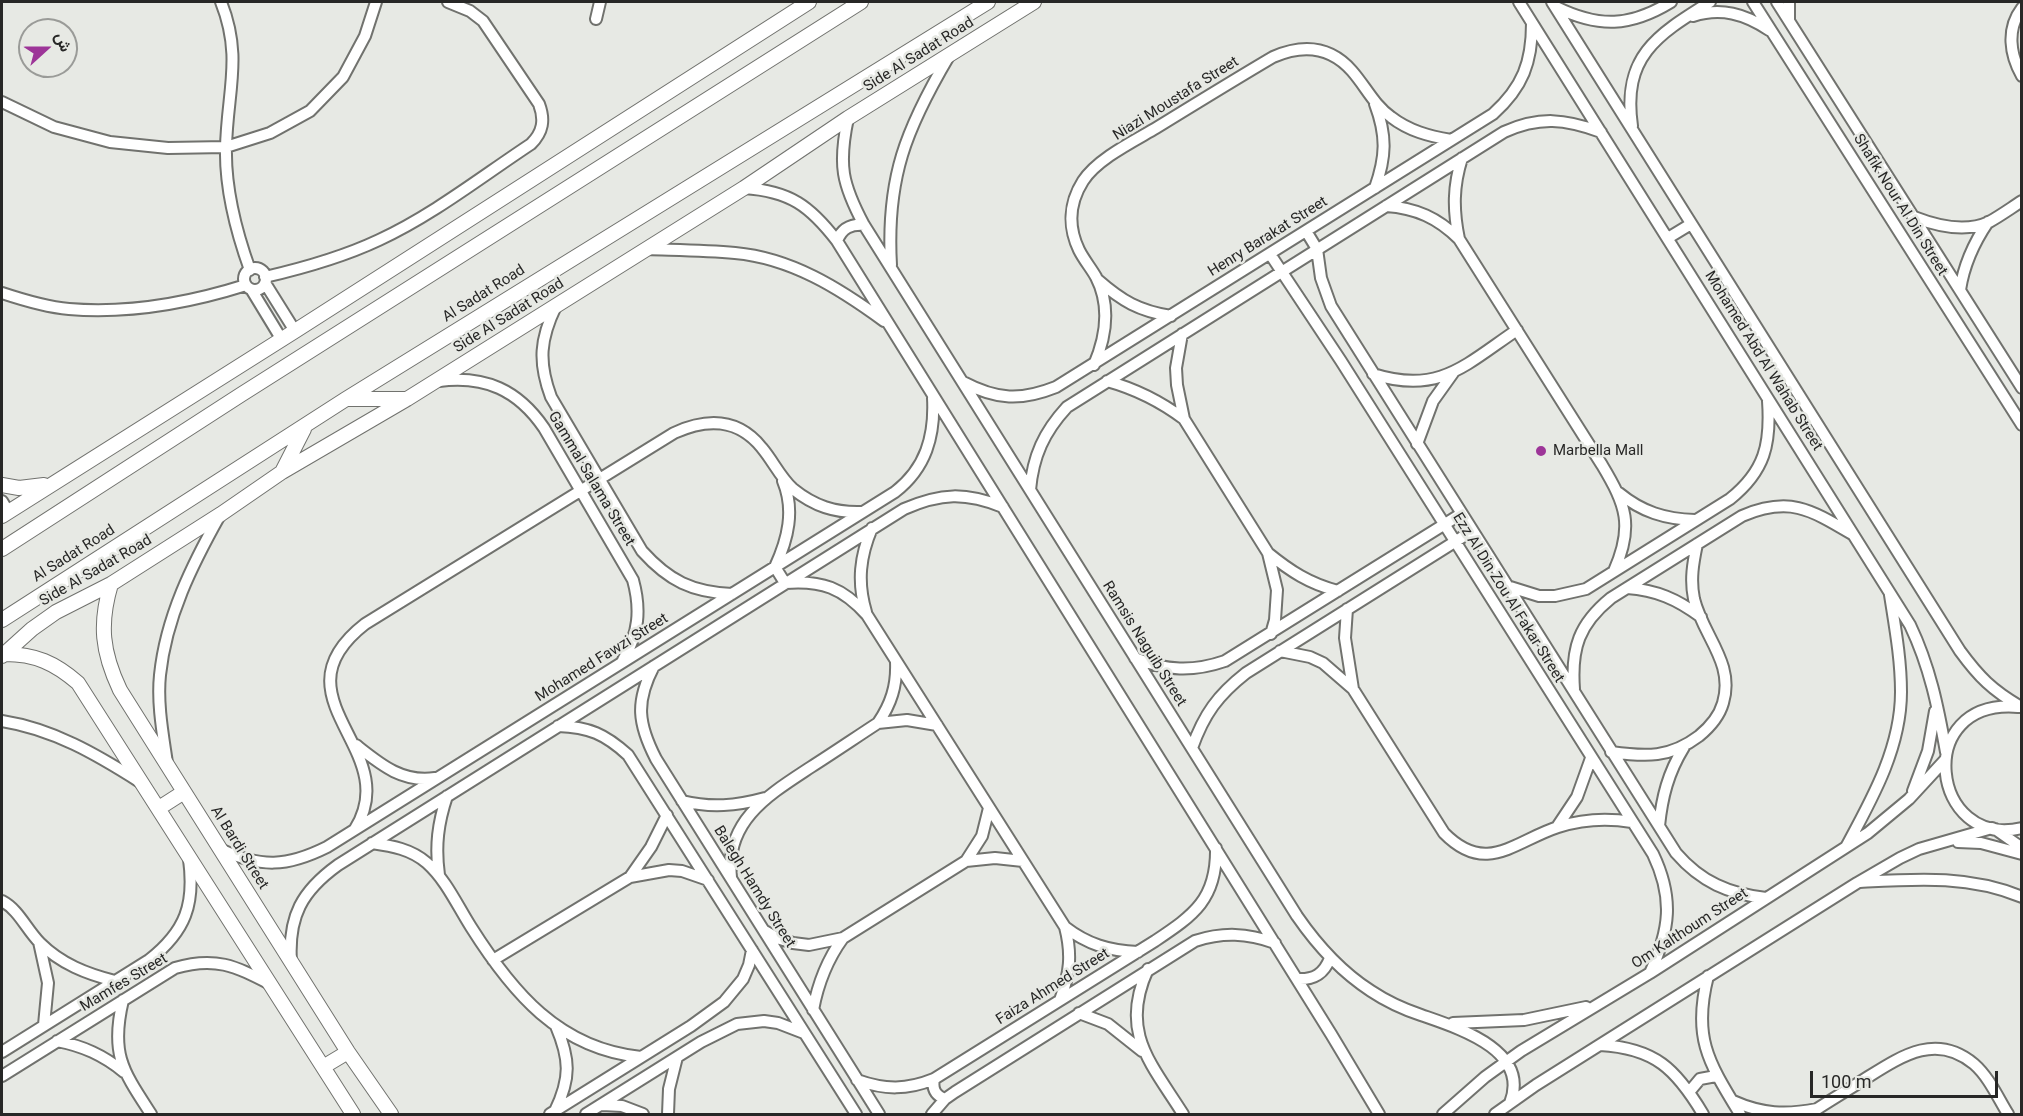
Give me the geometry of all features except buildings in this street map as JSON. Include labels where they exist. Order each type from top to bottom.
[{"type":"street","points":[[221,2],[229,22],[234,62],[226,147],[228,186],[236,226],[250,270]]},
{"type":"street","points":[[2,102],[54,127],[110,142],[168,148],[226,147],[270,133],[310,111],[343,77],[365,36],[376,2]]},
{"type":"street","points":[[2,293],[30,302],[68,309],[111,309],[166,305],[248,287],[258,290],[265,280],[351,252],[407,226],[531,144],[539,136],[543,126],[543,115],[539,104],[488,27],[477,15],[448,2]]},
{"type":"street","points":[[596,19],[600,2]]},
{"type":"street","points":[[4,509],[55,483],[295,332],[809,2]]},
{"type":"street","points":[[2,549],[242,394],[861,2]]},
{"type":"street","name":"Al Sadat Road","points":[[2,620],[346,399],[988,2]]},
{"type":"street","name":"Side Al Sadat Road","points":[[3,655],[32,629],[56,612],[111,584],[282,472],[407,399],[556,306],[744,188],[848,118],[1034,2]]},
{"type":"street","name":"Mohamed Abd Al Wahab Street","points":[[1519,2],[1910,625],[1924,654],[1936,699],[1945,756],[1945,778],[1951,795],[1961,810],[1975,821],[1993,828]]},
{"type":"street","points":[[1554,4],[1576,17],[1598,22],[1620,23],[1641,18],[1671,2]]},
{"type":"street","points":[[1632,129],[1630,94],[1640,60],[1653,41],[1710,2]]},
{"type":"street","name":"Shafik Nour Al Din Street","points":[[1753,2],[2022,425]]},
{"type":"street","name":"Shafik Nour Al Din Street","points":[[1778,2],[2022,388]]},
{"type":"street","points":[[1789,2],[1789,20]]},
{"type":"street","name":"Mohamed Abd Al Wahab Street","points":[[1554,4],[1960,651],[1976,673],[1996,692],[2021,707]]},
{"type":"street","points":[[2022,8],[2013,28],[2011,45],[2014,62],[2022,76]]},
{"type":"street","points":[[1682,19],[1705,12],[1729,12],[1752,18],[1772,32]]},
{"type":"street","name":"Henry Barakat Street","points":[[961,380],[988,393],[1018,397],[1037,394],[1056,387],[1094,365],[1493,114],[1515,91],[1529,61],[1532,22]]},
{"type":"street","name":"Niazi Moustafa Street","points":[[1094,365],[1105,331],[1106,313],[1097,279],[1072,233],[1071,214],[1075,196],[1084,179],[1097,166],[1124,148],[1273,57],[1289,50],[1307,48],[1324,51],[1340,60],[1353,72],[1374,101],[1390,117],[1408,128],[1429,136],[1451,140]]},
{"type":"street","points":[[891,268],[889,231],[892,194],[900,157],[913,122],[950,54]]},
{"type":"street","name":"Niazi Moustafa Street","points":[[1374,101],[1382,122],[1384,145],[1382,167],[1375,188]]},
{"type":"street","name":"Ramsis Naguib Street","points":[[848,118],[842,152],[844,182],[864,225],[1297,916],[1330,958],[1371,992],[1480,1039],[1506,1062]]},
{"type":"street","points":[[1030,490],[1036,453],[1054,421],[1067,407],[1462,158],[1504,132],[1534,121],[1565,122],[1601,132]]},
{"type":"street","points":[[1460,239],[1454,198],[1462,158]]},
{"type":"street","points":[[744,188],[766,189],[786,195],[805,206],[821,220],[837,241],[1275,943],[1379,1114]]},
{"type":"street","points":[[1914,218],[1958,228],[1988,222],[2022,201]]},
{"type":"street","points":[[1386,206],[1403,207],[1426,214],[1448,227],[1460,239],[1619,493],[1625,533],[1621,557],[1614,572]]},
{"type":"street","points":[[1960,291],[1969,254],[1988,222]]},
{"type":"street","points":[[1668,238],[1691,224]]},
{"type":"street","points":[[837,241],[844,229],[864,225]]},
{"type":"street","name":"Ezz Al Din Zou Al Fakar Street","points":[[1306,231],[1317,249],[1331,306],[1677,853],[1690,868],[1707,881],[1745,896],[1766,898]]},
{"type":"street","points":[[646,249],[736,253],[769,259],[801,269],[830,284],[890,326]]},
{"type":"street","name":"Ezz Al Din Zou Al Fakar Street","points":[[1270,254],[1341,361],[1653,854],[1667,891],[1668,910],[1660,952],[1650,973]]},
{"type":"street","points":[[282,340],[248,287],[244,278],[250,270],[259,269],[295,332]]},
{"type":"street","name":"Niazi Moustafa Street","points":[[1097,279],[1124,301],[1138,309],[1171,316]]},
{"type":"street","name":"Gammal Salama Street","points":[[556,306],[543,341],[542,360],[551,397],[642,551],[656,567],[672,579],[691,588],[711,593],[732,594]]},
{"type":"street","points":[[1417,444],[1433,401],[1454,373],[1517,330]]},
{"type":"street","points":[[1969,342],[1985,331]]},
{"type":"street","points":[[1182,334],[1178,351],[1176,385],[1184,419],[1268,553],[1277,590],[1275,620],[1270,634]]},
{"type":"street","points":[[1341,361],[1358,351]]},
{"type":"street","points":[[228,373],[242,394]]},
{"type":"street","points":[[1373,374],[1404,382],[1420,382],[1454,373]]},
{"type":"street","name":"Gammal Salama Street","points":[[436,381],[456,378],[478,380],[516,397],[534,413],[633,580],[639,614],[631,648],[622,663]]},
{"type":"street","points":[[1107,381],[1140,392],[1163,404],[1184,419]]},
{"type":"street","name":"Mohamed Fawzi Street","points":[[220,849],[239,858],[259,863],[280,864],[300,860],[327,847],[895,492],[907,483],[924,458],[933,428],[933,395]]},
{"type":"street","points":[[1507,586],[1531,594],[1555,596],[1586,589],[1730,499],[1745,487],[1756,472],[1764,455],[1769,437],[1768,397]]},
{"type":"street","points":[[346,399],[407,399]]},
{"type":"street","points":[[353,831],[361,819],[366,804],[365,773],[355,745],[338,717],[331,696],[331,675],[337,654],[349,637],[365,624],[674,433],[705,423],[719,422],[751,436],[792,487],[807,499],[824,508],[843,513],[862,512]]},
{"type":"street","points":[[282,472],[305,426]]},
{"type":"street","points":[[779,472],[787,492],[790,512],[788,533],[775,567],[786,583]]},
{"type":"street","points":[[2,485],[25,488],[55,483]]},
{"type":"street","points":[[895,492],[903,499],[904,509]]},
{"type":"street","points":[[1619,493],[1646,511],[1662,517],[1695,520]]},
{"type":"street","points":[[291,962],[292,924],[298,907],[308,891],[321,877],[372,843],[904,509],[924,500],[944,496],[974,498],[1003,507]]},
{"type":"street","points":[[1574,693],[1573,656],[1586,623],[1597,609],[1742,516],[1778,505],[1795,507],[1813,513],[1855,536]]},
{"type":"street","points":[[168,766],[162,721],[160,676],[168,636],[180,594],[220,514]]},
{"type":"street","points":[[1135,658],[1170,669],[1189,670],[1207,667],[1234,657],[1461,514]]},
{"type":"street","points":[[867,615],[862,598],[861,562],[872,528]]},
{"type":"street","points":[[1192,748],[1200,726],[1212,705],[1228,687],[1280,651],[1472,531]]},
{"type":"street","points":[[1659,826],[1663,792],[1668,776],[1684,747],[1713,722],[1721,709],[1725,695],[1726,680],[1723,665],[1694,600],[1693,563],[1697,544]]},
{"type":"street","points":[[1268,553],[1304,579],[1338,591]]},
{"type":"street","points":[[786,583],[804,581],[822,584],[855,601],[867,615],[1065,927],[1070,964],[1067,982],[1060,1000]]},
{"type":"street","name":"Al Bardi Street","points":[[111,584],[104,607],[103,629],[105,650],[111,671],[131,708],[291,962],[348,1052],[391,1114]]},
{"type":"street","points":[[1627,588],[1666,595],[1685,604],[1701,618]]},
{"type":"street","points":[[1846,848],[1881,776],[1892,749],[1899,722],[1900,664],[1888,589]]},
{"type":"street","points":[[1347,609],[1345,638],[1353,689]]},
{"type":"street","points":[[1280,651],[1310,657],[1323,663],[1353,689],[1435,820],[1455,844],[1476,853],[1499,853],[1557,827],[1577,822],[1605,819],[1632,822]]},
{"type":"street","points":[[3,655],[23,654],[43,659],[62,669],[78,683],[353,1114]]},
{"type":"street","points":[[732,880],[731,858],[736,836],[766,797],[878,723],[894,694],[897,676],[895,659]]},
{"type":"street","name":"Balegh Hamdy Street","points":[[654,666],[645,683],[641,702],[641,721],[646,740],[879,1114]]},
{"type":"street","points":[[1909,799],[1928,751],[1934,725],[1936,699]]},
{"type":"street","name":"Om Kalthoum Street","points":[[1443,1114],[1506,1062],[1868,833],[1909,799],[1945,756],[1954,734],[1966,720],[1983,710],[2002,705],[2021,707]]},
{"type":"street","points":[[878,723],[907,720],[937,724]]},
{"type":"street","points":[[2,721],[60,737],[86,749],[144,785]]},
{"type":"street","points":[[557,726],[578,727],[597,732],[614,742],[628,755],[855,1114]]},
{"type":"street","points":[[499,740],[510,756]]},
{"type":"street","points":[[355,745],[396,773],[424,780],[438,778]]},
{"type":"street","points":[[1611,752],[1641,756],[1656,755],[1684,747]]},
{"type":"street","points":[[1557,827],[1577,797],[1591,758]]},
{"type":"street","points":[[639,770],[645,760],[656,759]]},
{"type":"street","points":[[159,808],[184,792]]},
{"type":"street","points":[[439,875],[436,855],[437,835],[440,815],[447,796]]},
{"type":"street","points":[[682,801],[724,806],[766,797]]},
{"type":"street","points":[[762,929],[777,938],[809,945],[843,938],[966,861],[982,836],[989,808]]},
{"type":"street","points":[[630,877],[651,847],[667,815]]},
{"type":"street","points":[[1993,828],[2022,848]]},
{"type":"street","points":[[1495,1114],[1599,1045],[1857,882],[1919,849],[1993,828],[2013,830],[2022,828]]},
{"type":"street","points":[[372,843],[410,852],[426,862],[439,875],[493,960],[522,994],[555,1026],[579,1041],[604,1051],[641,1057]]},
{"type":"street","points":[[1940,843],[1981,843],[2022,854]]},
{"type":"street","points":[[327,847],[326,860],[338,865]]},
{"type":"street","name":"Faiza Ahmed Street","points":[[857,1080],[888,1088],[904,1088],[934,1079],[1138,952],[1185,921],[1197,910],[1207,896],[1213,881],[1216,848]]},
{"type":"street","name":"Mamfes Street","points":[[2,1052],[164,948],[176,934],[185,918],[190,900],[192,882],[189,856]]},
{"type":"street","points":[[966,861],[995,858],[1023,861]]},
{"type":"street","points":[[493,960],[630,877],[669,870],[689,873],[708,880]]},
{"type":"street","points":[[1857,882],[1947,879],[1977,883],[2022,897]]},
{"type":"street","points":[[2,901],[20,916],[39,942],[55,956],[73,967],[115,981]]},
{"type":"street","points":[[727,909],[745,902]]},
{"type":"street","points":[[1065,927],[1078,937],[1099,947],[1122,952],[1138,952]]},
{"type":"street","points":[[933,1114],[945,1099],[1195,941],[1211,935],[1244,934],[1275,943]]},
{"type":"street","points":[[813,1010],[823,972],[843,938]]},
{"type":"street","points":[[1155,941],[1162,946],[1166,958]]},
{"type":"street","points":[[39,942],[48,983],[44,1025]]},
{"type":"street","points":[[553,1113],[691,1026],[724,1002],[734,992],[746,972],[752,950]]},
{"type":"street","points":[[1297,979],[1306,980],[1322,973],[1330,958]]},
{"type":"street","name":"Mamfes Street","points":[[2,1076],[175,968],[206,961],[238,967],[270,984]]},
{"type":"street","points":[[1148,969],[1136,1004],[1139,1038],[1183,1114]]},
{"type":"street","points":[[1708,976],[1701,1017],[1703,1037],[1716,1076],[1740,1114]]},
{"type":"street","points":[[123,1000],[117,1036],[124,1072],[151,1114]]},
{"type":"street","points":[[1445,1022],[1524,1020],[1601,1003]]},
{"type":"street","points":[[1079,1013],[1108,1024],[1147,1055]]},
{"type":"street","points":[[586,1114],[701,1042],[737,1024],[750,1021],[778,1023],[805,1034]]},
{"type":"street","points":[[553,1113],[563,1095],[567,1078],[567,1060],[555,1026]]},
{"type":"street","points":[[691,1026],[696,1027],[702,1033],[701,1042]]},
{"type":"street","points":[[57,1041],[93,1051],[124,1072]]},
{"type":"street","points":[[1599,1045],[1621,1046],[1660,1061],[1690,1091],[1703,1114]]},
{"type":"street","points":[[1732,1101],[1764,1113],[1815,1112],[1897,1059],[1929,1048],[1954,1053],[1976,1066],[2008,1114]]},
{"type":"street","points":[[323,1067],[348,1052]]},
{"type":"street","points":[[668,1114],[669,1089],[677,1058]]},
{"type":"street","points":[[1506,1062],[1515,1082],[1510,1103]]},
{"type":"street","points":[[1690,1091],[1700,1079],[1716,1076]]},
{"type":"street","points":[[1358,1078],[1371,1114]]},
{"type":"street","points":[[934,1079],[936,1094],[945,1099]]},
{"type":"street","points":[[602,1105],[622,1106],[643,1114]]},
{"type":"place","name":"Marbella Mall","points":[[1541,451]]}]
